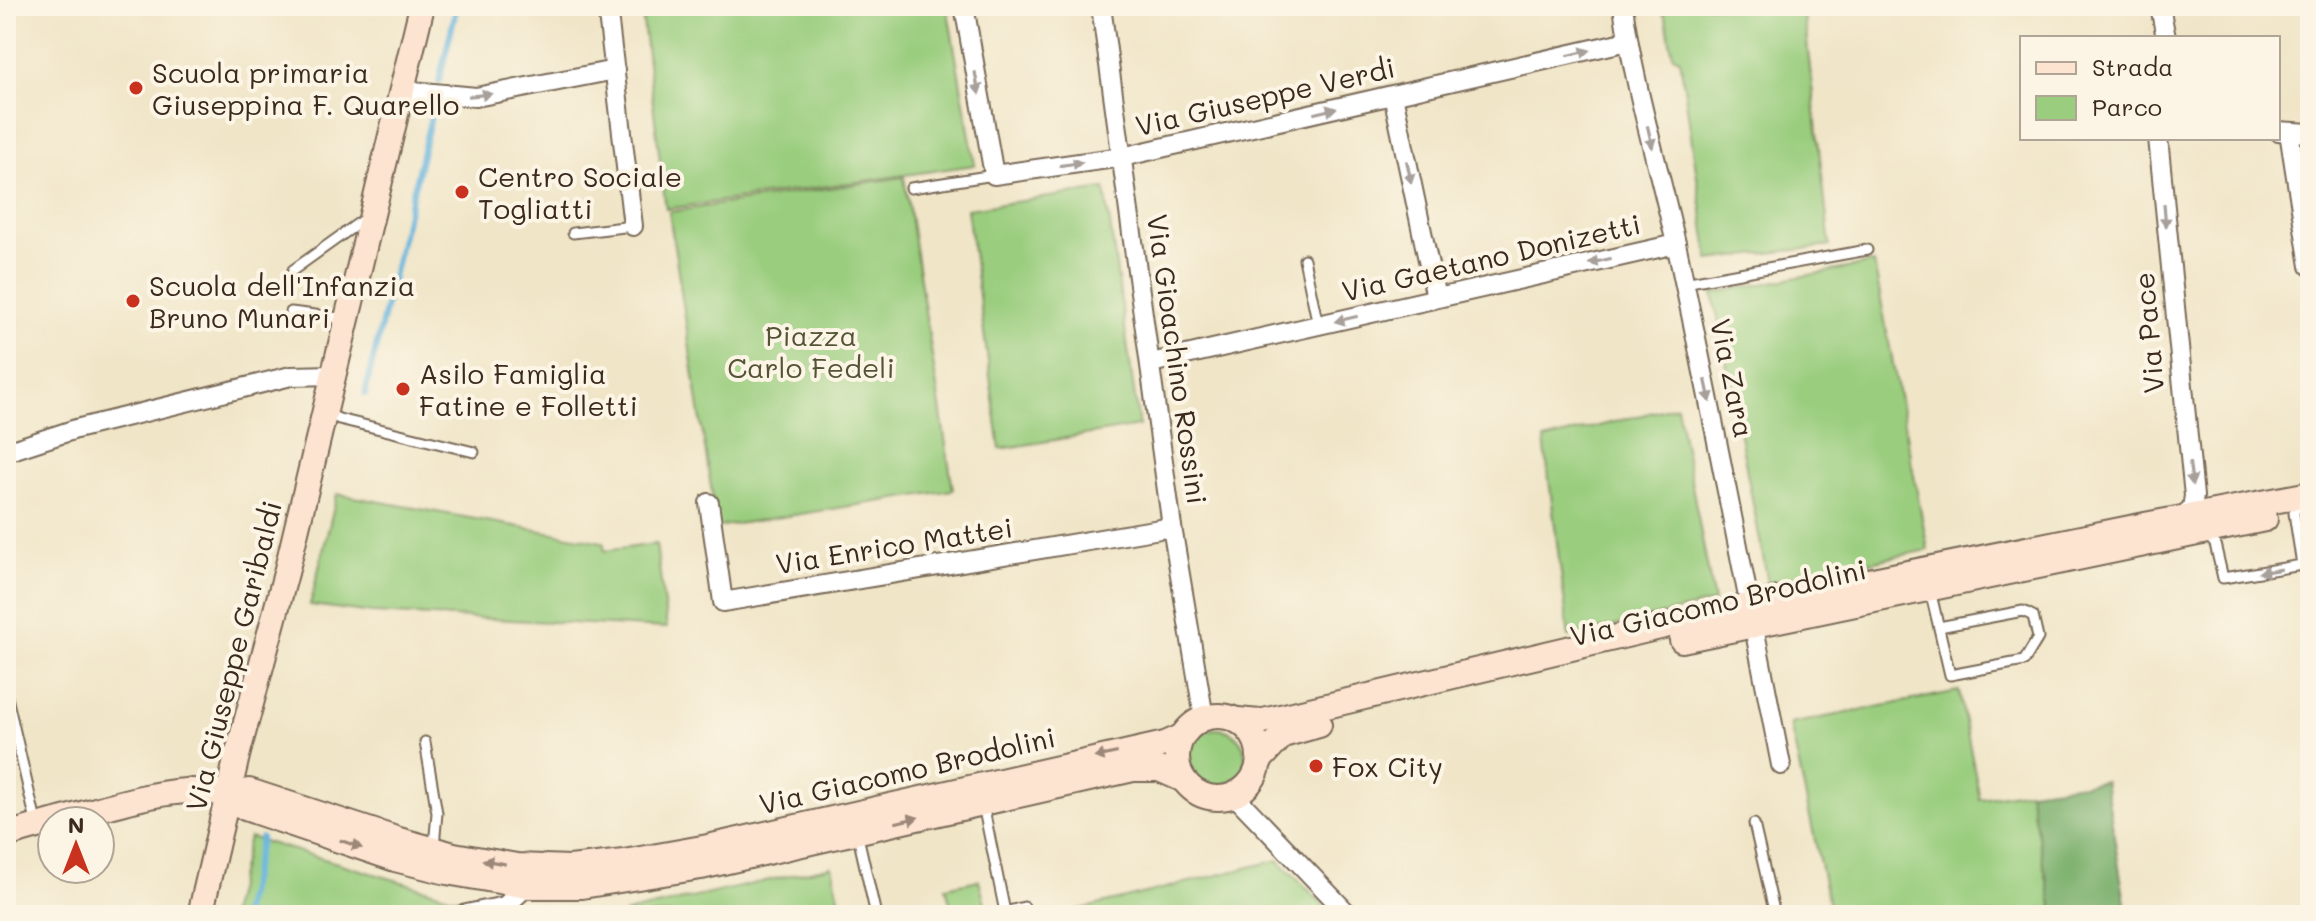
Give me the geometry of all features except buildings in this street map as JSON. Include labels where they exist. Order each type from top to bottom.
[{"type":"main road","name":"Via Giuseppe Garibaldi","points":[[200,915],[227,795],[286,573],[422,6]]},
{"type":"main road","name":"Via Giacomo Brodolini","points":[[1238,720],[1259,722],[1752,615],[2145,525],[2181,518],[2306,505]]},
{"type":"main road","name":"Via Giacomo Brodolini","points":[[1259,761],[1278,738],[1294,731],[1752,615],[1929,586],[2204,531],[2306,505]]},
{"type":"main road","points":[[1222,715],[1238,720],[1254,737],[1259,749],[1259,761],[1252,780],[1234,795],[1208,797],[1195,791],[1184,780],[1177,761],[1181,737],[1191,725],[1204,718],[1222,715]]},
{"type":"main road","name":"Via Giacomo Brodolini","points":[[227,795],[249,791],[433,850],[497,863],[552,868],[591,867],[645,859],[805,825],[1165,744],[1181,737]]},
{"type":"main road","name":"Via Giacomo Brodolini","points":[[227,795],[245,808],[395,859],[527,886],[582,886],[701,867],[1138,768],[1165,771],[1184,780]]},
{"type":"main road","points":[[116,806],[163,794],[206,791],[227,795]]},
{"type":"main road","points":[[6,835],[36,826]]},
{"type":"main road","name":"Via Giacomo Brodolini","points":[[527,886],[564,876],[618,871],[645,859]]},
{"type":"street","points":[[607,6],[633,226]]},
{"type":"street","points":[[964,6],[994,175]]},
{"type":"street","name":"Via Gioachino Rossini","points":[[1101,6],[1172,527],[1204,718]]},
{"type":"street","name":"Via Zara","points":[[1623,6],[1628,41],[1718,438],[1781,765]]},
{"type":"street","points":[[2156,36],[2159,6]]},
{"type":"street","points":[[2159,6],[2166,36]]},
{"type":"street","name":"Via Giuseppe Verdi","points":[[994,175],[1122,157],[1628,41]]},
{"type":"street","points":[[402,90],[476,97],[615,70]]},
{"type":"street","points":[[1393,95],[1436,298]]},
{"type":"street","points":[[2310,133],[2284,131],[2310,266]]},
{"type":"street","name":"Via Pace","points":[[2158,140],[2194,496],[2192,508],[2181,518]]},
{"type":"street","name":"Via Gaetano Donizetti","points":[[1151,363],[1676,244]]},
{"type":"street","points":[[6,452],[76,429],[291,376],[334,375]]},
{"type":"street","name":"Via Enrico Mattei","points":[[709,503],[723,602],[1172,527]]},
{"type":"street","points":[[1234,795],[1349,915]]},
{"type":"street","points":[[462,915],[505,906],[527,886]]},
{"type":"lane","name":"Via Giuseppe Verdi","points":[[911,188],[994,175]]},
{"type":"lane","points":[[293,270],[373,213]]},
{"type":"lane","points":[[573,233],[633,226]]},
{"type":"lane","points":[[1684,283],[1867,250]]},
{"type":"lane","name":"Via Gaetano Donizetti","points":[[1304,259],[1318,325]]},
{"type":"lane","points":[[291,312],[347,319]]},
{"type":"lane","points":[[325,412],[339,419],[474,452]]},
{"type":"lane","points":[[2204,531],[2215,544],[2223,578],[2302,565],[2306,505]]},
{"type":"lane","name":"Via Giacomo Brodolini","points":[[2145,525],[2159,530],[2192,524],[2204,531]]},
{"type":"lane","points":[[1929,586],[1950,675],[2024,661],[2038,638],[2033,616],[2023,611],[1939,627]]},
{"type":"lane","points":[[6,693],[42,805]]},
{"type":"lane","points":[[425,742],[437,813],[433,850]]},
{"type":"lane","points":[[1026,915],[1024,907],[1005,912],[982,803],[993,791],[1052,777],[1061,766]]},
{"type":"lane","points":[[1754,824],[1775,915]]},
{"type":"lane","points":[[805,825],[819,831],[848,825],[857,831]]},
{"type":"lane","name":"Via Giacomo Brodolini","points":[[857,831],[876,915]]},
{"type":"green space","points":[[641,6],[947,6],[975,165],[666,209]]},
{"type":"green space","points":[[1659,6],[1803,6],[1830,246],[1709,260],[1680,59],[1673,56],[1666,19]]},
{"type":"green space","name":"Piazza Carlo Fedeli","points":[[904,177],[953,490],[717,527],[669,212]]},
{"type":"green space","points":[[1105,189],[1139,426],[1000,449],[967,209]]},
{"type":"green space","points":[[1874,263],[1928,550],[1768,583],[1713,293]]},
{"type":"green space","points":[[1677,406],[1714,602],[1569,637],[1544,440]]},
{"type":"green space","points":[[337,494],[603,542],[605,551],[656,544],[667,628],[373,613],[310,605]]},
{"type":"green space","points":[[1959,691],[1980,799],[2029,791],[2054,915],[1831,915],[1790,724]]},
{"type":"green space","points":[[1217,729],[1237,737],[1245,757],[1237,777],[1217,785],[1197,777],[1189,757],[1197,737]]},
{"type":"green space","points":[[2105,781],[2127,915],[2054,915],[2029,791]]},
{"type":"green space","points":[[249,837],[473,903],[472,906],[431,915],[230,915]]},
{"type":"green space","points":[[1278,860],[1334,915],[1057,915]]},
{"type":"green space","points":[[832,866],[843,915],[625,915],[625,913]]},
{"type":"green space","points":[[979,880],[988,915],[953,915],[946,887]]},
{"type":"waterway","points":[[439,81],[457,6]]},
{"type":"waterway","points":[[365,394],[433,108]]},
{"type":"waterway","points":[[243,915],[261,838]]},
{"type":"place","name":"Scuola primaria Giuseppina F. Quarello","points":[[136,88]]},
{"type":"place","name":"Centro Sociale Togliatti","points":[[462,192]]},
{"type":"place","name":"Scuola dell'Infanzia Bruno Munari","points":[[133,301]]},
{"type":"place","name":"Asilo Famiglia Fatine e Folletti","points":[[403,389]]},
{"type":"place","name":"Fox City","points":[[1316,766]]}]
